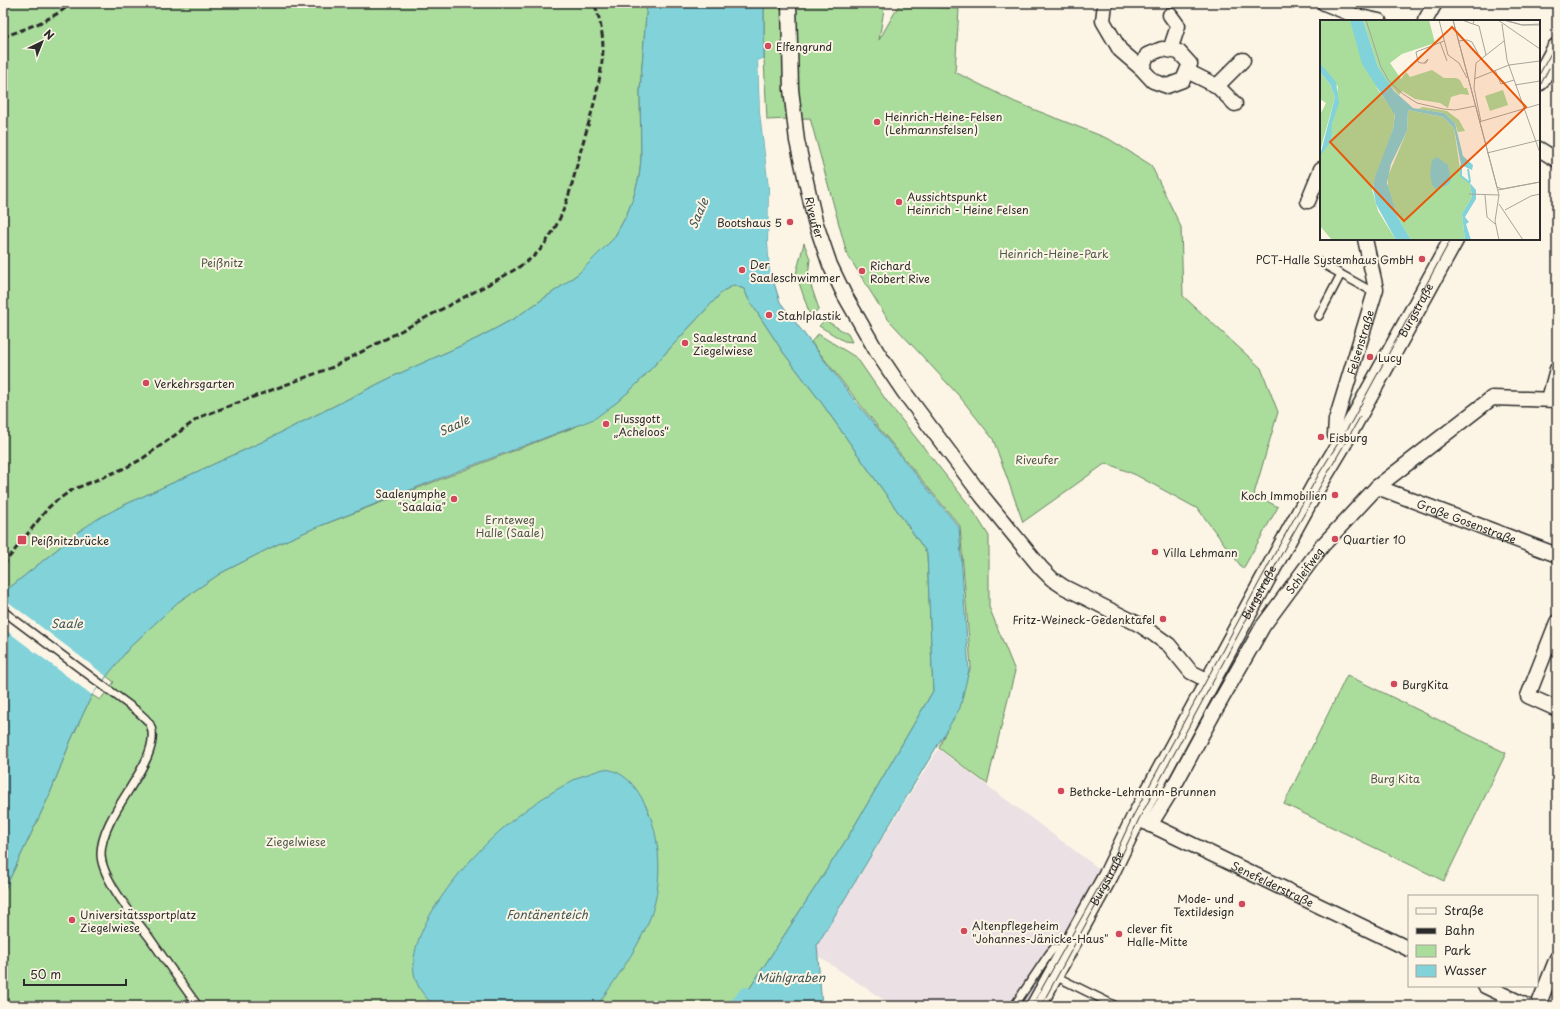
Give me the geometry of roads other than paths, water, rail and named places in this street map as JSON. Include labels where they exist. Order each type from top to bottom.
[{"type":"street","name":"Riveufer","points":[[789,3],[791,89],[797,140],[815,221],[830,265],[844,294],[877,352],[904,392],[982,496],[1041,568],[1052,579],[1064,587],[1140,625],[1156,635],[1169,645],[1191,672],[1209,681]]},
{"type":"street","points":[[1105,3],[1103,21],[1120,50],[1142,69],[1153,81],[1167,86],[1183,80],[1190,64],[1179,52],[1162,49],[1147,55],[1142,69]]},
{"type":"street","points":[[1324,3],[1356,16],[1374,20]]},
{"type":"street","points":[[1426,20],[1435,3]]},
{"type":"street","points":[[1170,15],[1178,26],[1170,50]]},
{"type":"street","points":[[1540,79],[1557,48]]},
{"type":"street","points":[[1217,86],[1243,60]]},
{"type":"street","points":[[1187,71],[1217,86],[1235,104]]},
{"type":"street","points":[[1540,150],[1557,160]]},
{"type":"street","points":[[1308,200],[1320,171]]},
{"type":"street","name":"Felsenstraße","points":[[1342,443],[1335,435],[1336,420],[1376,289],[1365,240]]},
{"type":"street","name":"Burgstraße","points":[[1036,1006],[1108,876],[1143,821],[1209,681],[1453,240]]},
{"type":"street","points":[[1553,399],[1557,369]]},
{"type":"street","name":"Schleifweg","points":[[1143,821],[1174,786],[1263,626],[1322,546],[1377,487],[1492,398],[1553,399]]},
{"type":"street","name":"Große Gosenstraße","points":[[1377,487],[1557,555]]},
{"type":"street","points":[[1557,622],[1528,696],[1557,709]]},
{"type":"street","name":"Senefelderstraße","points":[[1143,821],[1408,949]]},
{"type":"street","points":[[1538,1006],[1557,958]]},
{"type":"street","points":[[1487,987],[1526,1006]]},
{"type":"lane","points":[[1319,262],[1375,292]]},
{"type":"lane","points":[[1319,316],[1341,274]]},
{"type":"lane","points":[[3,611],[147,720],[152,731],[152,742],[145,762],[108,824],[104,836],[101,854],[102,860],[112,885],[198,1006]]},
{"type":"lane","points":[[1014,1006],[1054,948],[1067,948]]},
{"type":"lane","points":[[1053,975],[1116,1006]]},
{"type":"water","name":"Saale","points":[[647,3],[764,3],[764,59],[758,60],[760,113],[769,188],[768,243],[770,270],[780,302],[856,402],[959,527],[969,670],[960,708],[817,945],[822,1006],[750,1006],[746,994],[848,837],[933,691],[927,553],[821,402],[783,352],[749,300],[744,289],[734,285],[723,291],[636,385],[616,403],[594,419],[310,530],[276,545],[221,573],[178,602],[130,647],[92,695],[71,740],[49,796],[3,893],[3,593],[81,530],[99,518],[262,442],[394,376],[478,338],[515,318],[579,273],[614,238],[633,199],[639,177],[641,159],[640,90]]},
{"type":"water","name":"Fontänenteich","points":[[603,769],[617,772],[622,775],[637,790],[644,802],[654,830],[659,862],[659,878],[653,909],[643,934],[624,966],[597,1006],[435,1006],[424,995],[417,983],[414,973],[415,954],[421,932],[433,910],[448,888],[482,848],[520,814],[548,795],[579,777]]},
{"type":"waterway","name":"Mühlgraben","points":[[735,1006],[746,994]]},
{"type":"tram line","points":[[1540,73],[1557,42]]},
{"type":"tram line","points":[[1540,86],[1549,68]]},
{"type":"tram line","points":[[1032,1006],[1106,874],[1133,816],[1281,542],[1320,472],[1352,421],[1450,240]]},
{"type":"tram line","points":[[1041,1006],[1112,876],[1139,819],[1287,544],[1360,417]]},
{"type":"railway","points":[[3,37],[48,19],[72,3]]},
{"type":"railway","points":[[3,565],[48,508],[72,490],[125,468],[142,459],[200,417],[333,367],[504,276],[527,262],[537,253],[553,231],[564,208],[595,99],[603,50],[601,26],[594,3]]},
{"type":"place","name":"Elfengrund","points":[[768,46]]},
{"type":"place","name":"Heinrich-Heine-Felsen (Lehmannsfelsen)","points":[[877,122]]},
{"type":"place","name":"Aussichtspunkt Heinrich - Heine Felsen","points":[[899,202]]},
{"type":"place","name":"Bootshaus 5","points":[[790,222]]},
{"type":"place","name":"PCT-Halle Systemhaus GmbH","points":[[1422,259]]},
{"type":"place","name":"Der Saaleschwimmer","points":[[742,270]]},
{"type":"place","name":"Richard Robert Rive","points":[[862,271]]},
{"type":"place","name":"Stahlplastik","points":[[769,315]]},
{"type":"place","name":"Saalestrand Ziegelwiese","points":[[685,343]]},
{"type":"place","name":"Lucy","points":[[1370,357]]},
{"type":"place","name":"Verkehrsgarten","points":[[146,383]]},
{"type":"place","name":"Flussgott „Acheloos“","points":[[606,424]]},
{"type":"place","name":"Eisburg","points":[[1321,437]]},
{"type":"place","name":"Koch Immobilien","points":[[1335,495]]},
{"type":"place","name":"Saalenymphe \"Saalaia\"","points":[[454,499]]},
{"type":"place","name":"Quartier 10","points":[[1335,539]]},
{"type":"place","name":"Peißnitzbrücke","points":[[22,540]]},
{"type":"place","name":"Villa Lehmann","points":[[1155,552]]},
{"type":"place","name":"Fritz-Weineck-Gedenktafel","points":[[1163,619]]},
{"type":"place","name":"BurgKita","points":[[1394,684]]},
{"type":"place","name":"Bethcke-Lehmann-Brunnen","points":[[1061,791]]},
{"type":"place","name":"Mode- und Textildesign","points":[[1242,904]]},
{"type":"place","name":"Universitätssportplatz Ziegelwiese","points":[[72,920]]},
{"type":"place","name":"Altenpflegeheim \"Johannes-Jänicke-Haus\"","points":[[964,931]]},
{"type":"place","name":"clever fit Halle-Mitte","points":[[1119,934]]},
{"type":"park label","name":"Heinrich-Heine-Park","points":[[1054,253]]},
{"type":"park label","name":"Peißnitz","points":[[222,262]]},
{"type":"park label","name":"Ernteweg Halle (Saale)","points":[[510,525]]},
{"type":"park label","name":"Burg Kita","points":[[1395,778]]},
{"type":"park label","name":"Ziegelwiese","points":[[296,841]]}]
